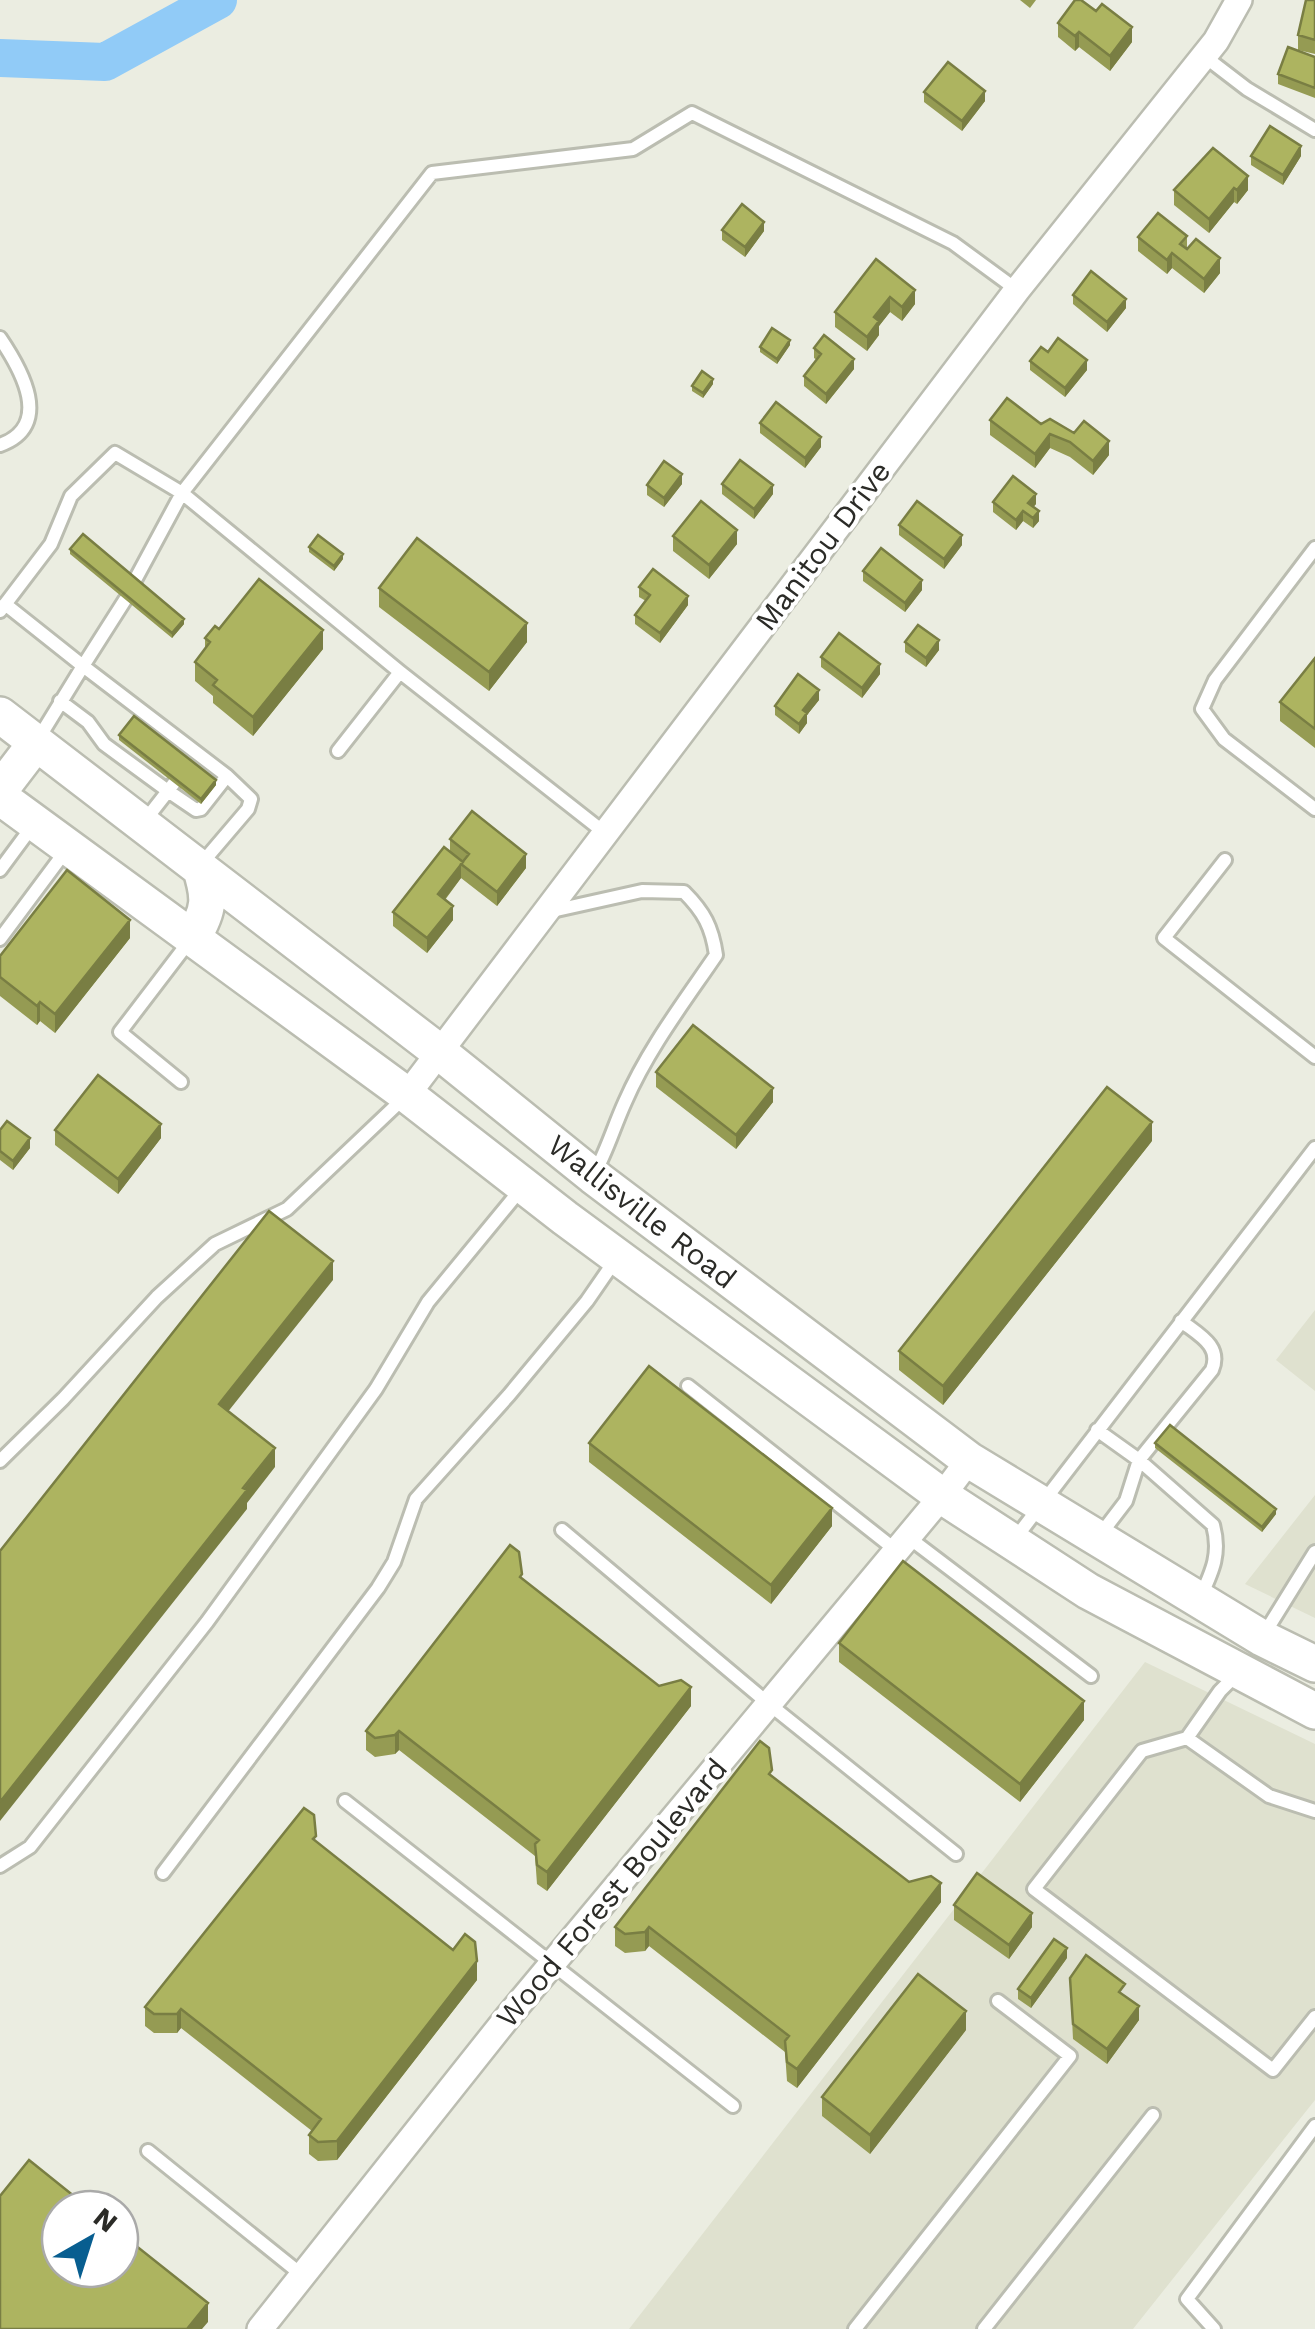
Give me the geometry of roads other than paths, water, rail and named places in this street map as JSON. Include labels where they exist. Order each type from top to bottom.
[{"type":"main road","name":"Wallisville Road","points":[[0,715],[438,1051],[593,1176],[968,1460],[1262,1638],[1315,1664]]},
{"type":"main road","points":[[0,794],[36,742]]},
{"type":"main road","name":"Wallisville Road","points":[[0,794],[942,1496],[1088,1592],[1315,1711]]},
{"type":"main road","points":[[193,938],[206,915],[207,889],[200,866]]},
{"type":"main road","points":[[565,1218],[593,1176]]},
{"type":"main road","points":[[1238,1673],[1262,1638]]},
{"type":"street","name":"Manitou Drive","points":[[408,1095],[1017,290],[1204,56],[1239,0]]},
{"type":"street","name":"Wood Forest Boulevard","points":[[260,2329],[552,1964],[903,1544],[968,1460]]},
{"type":"lane","points":[[1204,56],[1247,89],[1315,130]]},
{"type":"lane","points":[[134,582],[182,493],[432,173],[633,149],[692,113],[953,244],[1017,290]]},
{"type":"lane","points":[[0,338],[24,379],[30,400],[20,432],[0,445]]},
{"type":"lane","points":[[200,866],[251,805],[247,793],[228,776],[193,758],[83,666],[3,608],[51,544],[71,496],[116,453],[182,493],[400,672],[606,833]]},
{"type":"lane","points":[[1315,548],[1215,680],[1202,709],[1224,739],[1315,809]]},
{"type":"lane","points":[[36,742],[126,600]]},
{"type":"lane","points":[[338,750],[400,672]]},
{"type":"lane","points":[[60,701],[88,722],[104,744],[151,772],[190,808],[200,810],[228,776]]},
{"type":"lane","points":[[143,823],[171,787]]},
{"type":"lane","points":[[0,870],[34,822]]},
{"type":"lane","points":[[0,939],[69,847]]},
{"type":"lane","points":[[1226,860],[1164,938],[1315,1058]]},
{"type":"lane","points":[[545,912],[642,891],[684,892],[706,914],[713,932],[716,955],[660,1037],[625,1101],[609,1147],[593,1176]]},
{"type":"lane","points":[[181,1082],[120,1032],[193,938]]},
{"type":"lane","points":[[0,1461],[157,1297],[215,1244],[287,1209],[408,1095]]},
{"type":"lane","points":[[1012,1542],[1315,1148]]},
{"type":"lane","points":[[0,1866],[30,1848],[207,1622],[376,1388],[428,1302],[524,1186]]},
{"type":"lane","points":[[163,1873],[378,1588],[394,1562],[416,1498],[509,1395],[618,1257]]},
{"type":"lane","points":[[1097,1539],[1126,1502],[1139,1460],[1212,1370],[1216,1359],[1213,1346],[1182,1321]]},
{"type":"lane","points":[[688,1386],[1091,1676]]},
{"type":"lane","points":[[1097,1430],[1139,1460],[1213,1525],[1218,1540],[1216,1563],[1199,1600]]},
{"type":"lane","points":[[562,1530],[956,1854]]},
{"type":"lane","points":[[1262,1638],[1315,1552]]},
{"type":"lane","points":[[1238,1673],[1187,1738],[1142,1750],[1034,1889],[1272,2070],[1315,2016]]},
{"type":"lane","points":[[1187,1738],[1269,1796],[1315,1811]]},
{"type":"lane","points":[[345,1801],[733,2106]]},
{"type":"lane","points":[[855,2329],[1070,2056],[998,2001]]},
{"type":"lane","points":[[984,2329],[1154,2116]]},
{"type":"lane","points":[[1214,2329],[1187,2298],[1315,2126]]},
{"type":"lane","points":[[148,2151],[302,2276]]},
{"type":"waterway","points":[[0,58],[105,62],[218,0]]}]
